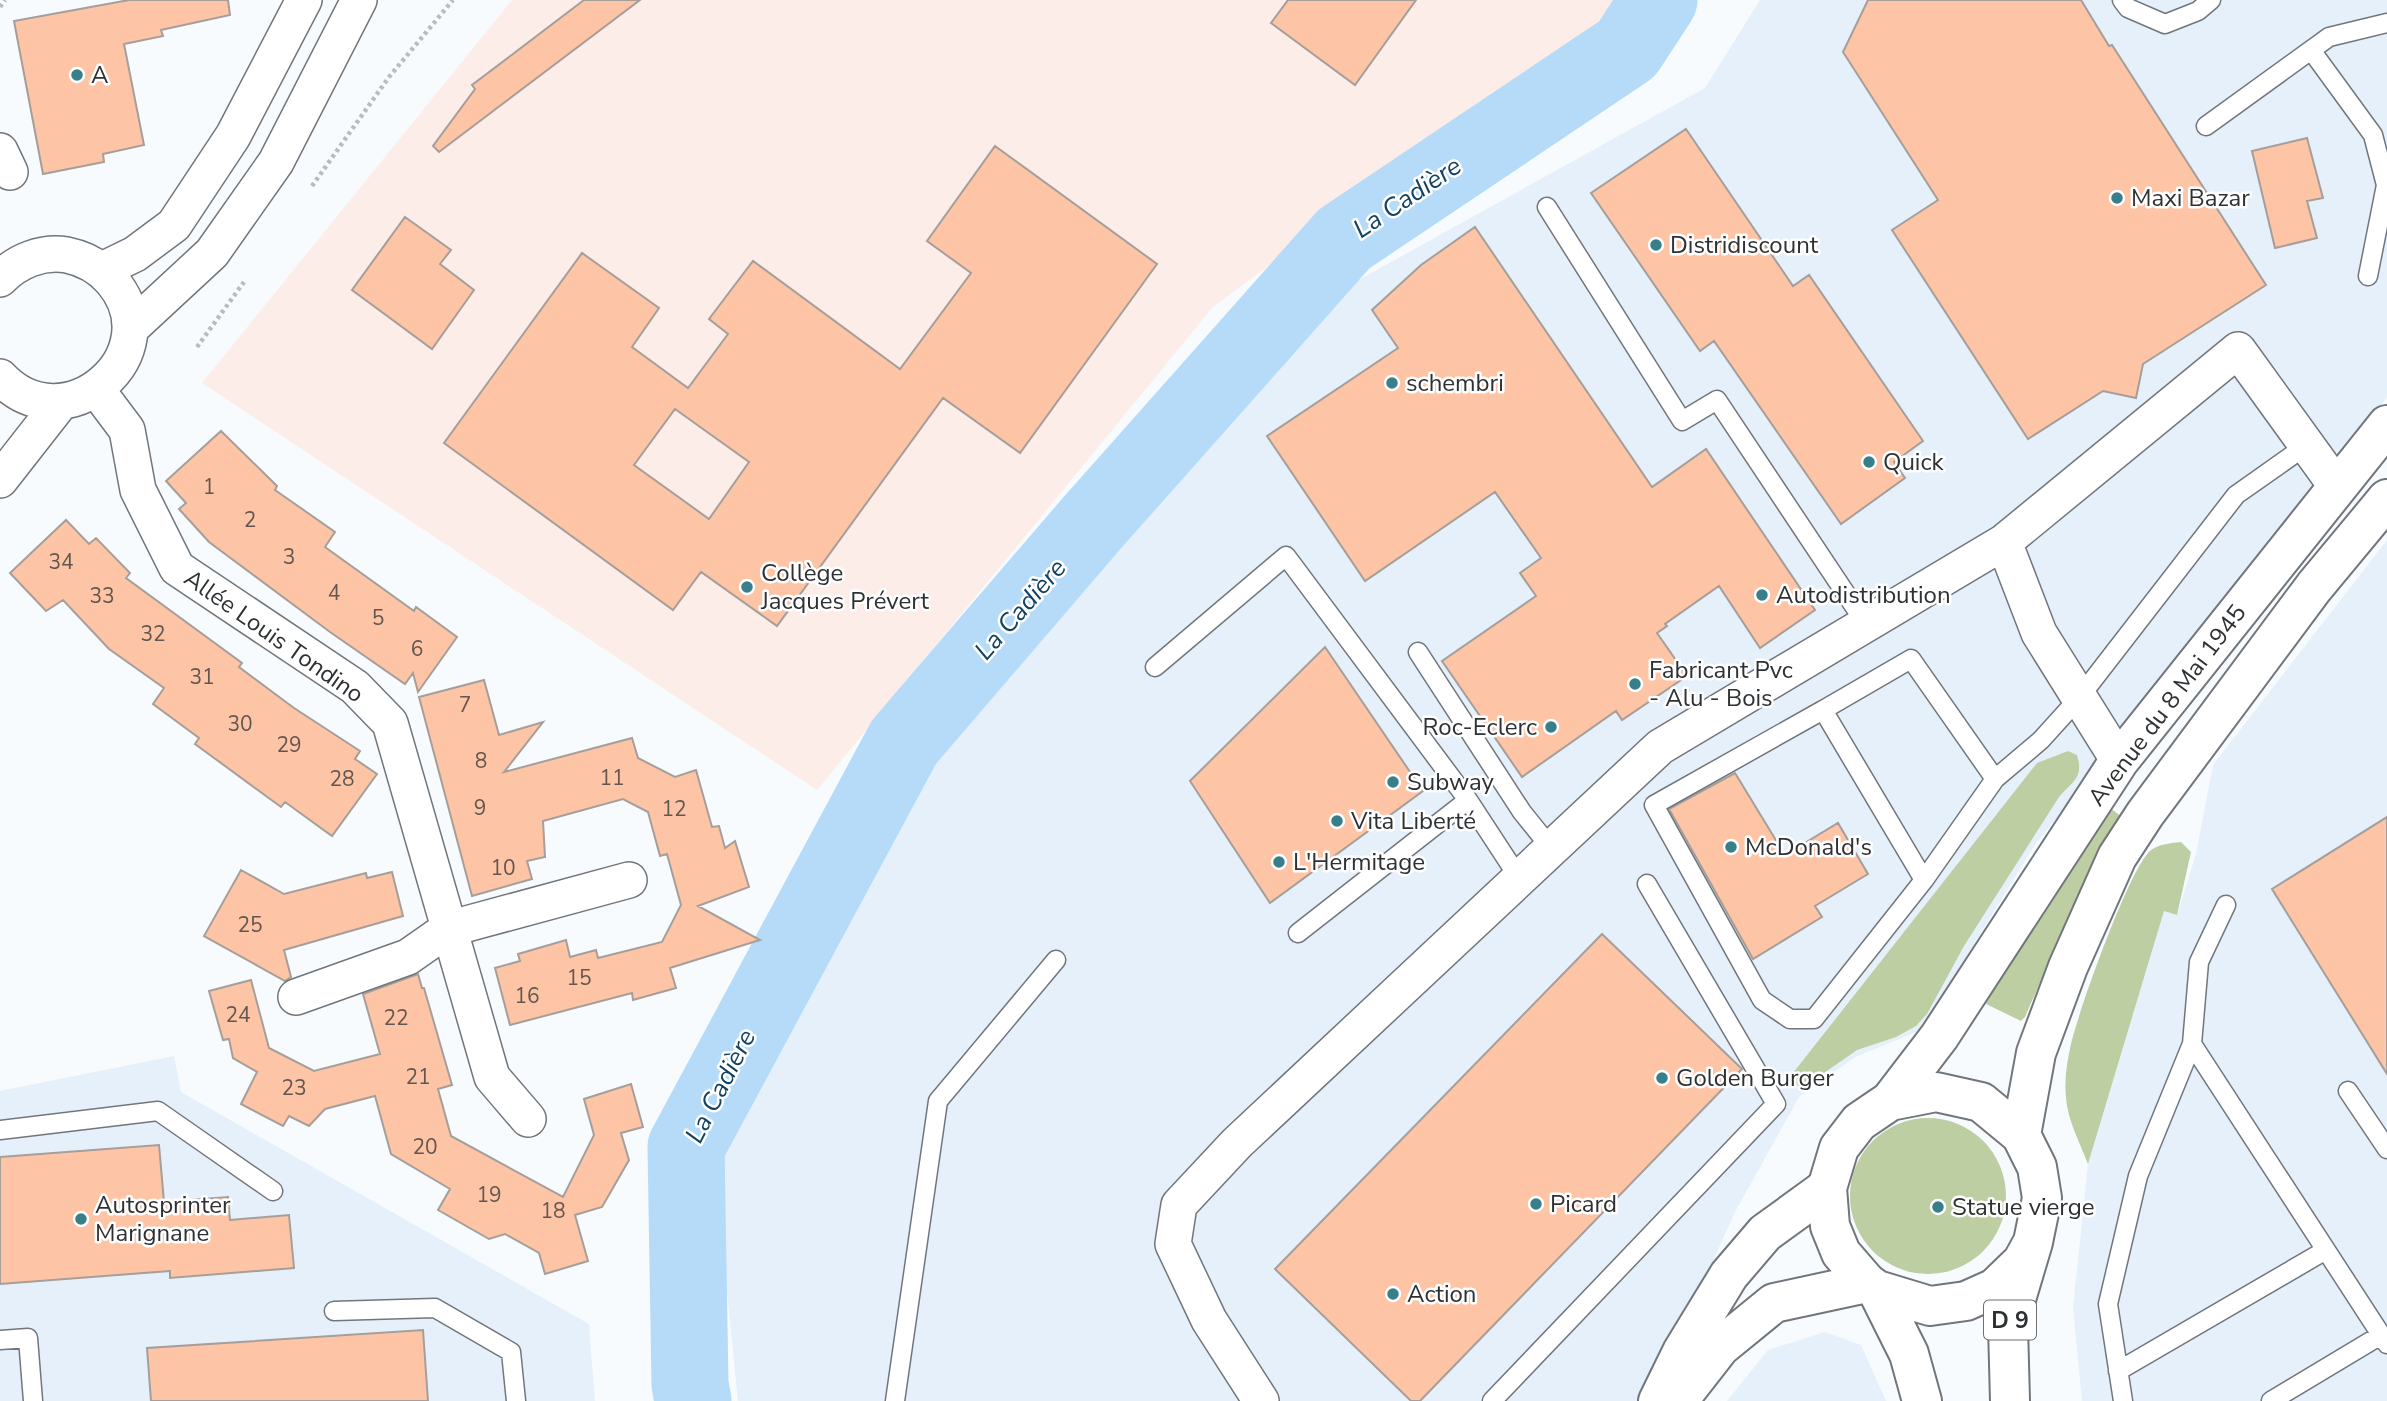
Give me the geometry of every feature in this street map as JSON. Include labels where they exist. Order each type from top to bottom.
[{"type":"main road","name":"Avenue du 8 Mai 1945","points":[[1890,1101],[1938,1037],[2119,761],[2387,425]]},
{"type":"main road","name":"Avenue du 8 Mai 1945","points":[[2021,1135],[2036,1053],[2068,967],[2117,856],[2314,587],[2387,499]]},
{"type":"main road","points":[[1678,1401],[1720,1347],[1774,1303],[1872,1287],[1930,1306],[1966,1301],[1995,1288],[2022,1262],[2033,1242],[2042,1198],[2038,1167],[2021,1135],[1981,1102],[1936,1091],[1890,1101],[1859,1122],[1839,1148],[1827,1188],[1830,1226],[1841,1253],[1872,1287],[1909,1354],[1922,1401]]},
{"type":"main road","points":[[1658,1401],[1682,1352],[1729,1275],[1765,1233],[1827,1188]]},
{"type":"main road","name":"D 9","points":[[2010,1401],[2008,1326],[2033,1242]]},
{"type":"street","points":[[102,270],[135,254],[174,225],[233,135],[304,0]]},
{"type":"street","points":[[130,329],[212,253],[276,162],[359,0]]},
{"type":"street","points":[[1,380],[21,394],[42,401],[61,402],[80,398],[97,390],[115,373],[126,350],[130,329],[127,308],[119,289],[102,270],[80,258],[55,254],[31,258],[3,270]]},
{"type":"street","points":[[1261,1401],[1209,1320],[1173,1244],[1179,1205],[1237,1143],[1660,747],[2004,542],[2238,350],[2336,487]]},
{"type":"street","name":"Allée Louis Tondino","points":[[97,390],[127,430],[138,490],[177,568],[355,687],[390,723],[492,1077],[528,1119]]},
{"type":"street","points":[[0,480],[61,402]]},
{"type":"street","points":[[2004,542],[2039,633],[2119,761]]},
{"type":"street","points":[[296,997],[408,957],[448,929],[629,880]]},
{"type":"lane","points":[[2122,0],[2129,8],[2165,24],[2198,12],[2211,0]]},
{"type":"lane","points":[[2206,126],[2329,37],[2387,23]]},
{"type":"lane","points":[[2311,50],[2373,135],[2386,185],[2368,276]]},
{"type":"lane","points":[[1547,207],[1682,421],[1717,400],[1866,624]]},
{"type":"lane","points":[[1995,779],[1911,659],[1654,805],[1762,1000],[1790,1019],[1814,1019],[1924,880],[1995,779],[2041,740],[2079,698],[2236,495],[2307,445]]},
{"type":"lane","points":[[1155,667],[1286,556],[1468,800],[1519,878]]},
{"type":"lane","points":[[1418,652],[1522,812],[1551,848]]},
{"type":"lane","points":[[1823,710],[1924,880]]},
{"type":"lane","points":[[1298,933],[1468,800]]},
{"type":"lane","points":[[1492,1401],[1776,1104],[1647,884]]},
{"type":"lane","points":[[2123,1401],[2108,1304],[2138,1176],[2192,1044],[2199,962],[2226,905]]},
{"type":"lane","points":[[895,1401],[938,1101],[1056,960]]},
{"type":"lane","points":[[2192,1044],[2384,1339],[2271,1401]]},
{"type":"lane","points":[[2348,1091],[2387,1149]]},
{"type":"lane","points":[[0,1130],[158,1111],[273,1191]]},
{"type":"lane","points":[[2118,1371],[2326,1250]]},
{"type":"lane","points":[[334,1311],[435,1308],[511,1352],[516,1401]]},
{"type":"lane","points":[[0,1340],[28,1338],[33,1401]]},
{"type":"lane","points":[[1904,1401],[1909,1354]]},
{"type":"path","points":[[0,7],[4,0]]},
{"type":"path","points":[[309,190],[389,77],[453,0]]},
{"type":"path","points":[[198,347],[245,279]]},
{"type":"shaded area","name":"Collège Jacques Prévert","points":[[512,0],[1627,0],[1213,307],[817,790],[202,383]]},
{"type":"shaded area","points":[[1760,0],[2387,0],[2387,397],[2308,496],[2140,719],[2036,843],[1926,1022],[1916,1032],[1855,1057],[1799,1097],[1735,1212],[1650,1401],[738,1401],[713,1151],[923,749],[1283,322],[1705,88]]},
{"type":"shaded area","points":[[2387,540],[2387,1401],[2082,1401],[2073,1308],[2088,1164],[2164,911],[2177,915],[2196,854],[2213,765]]},
{"type":"shaded area","points":[[174,1056],[181,1092],[589,1324],[595,1401],[0,1401],[0,1091]]},
{"type":"shaded area","points":[[1825,1332],[1861,1345],[1886,1401],[1727,1401],[1768,1350]]},
{"type":"green space","points":[[2068,751],[2077,755],[2079,769],[2076,779],[2059,797],[1964,946],[1927,1014],[1916,1026],[1896,1037],[1857,1050],[1801,1089],[1792,1079],[1793,1073],[2037,763]]},
{"type":"green space","points":[[2106,805],[2121,816],[2069,916],[2025,1017],[2021,1021],[1986,1004],[1994,986]]},
{"type":"green space","points":[[2181,842],[2191,852],[2177,915],[2164,911],[2088,1164],[2067,1105],[2065,1084],[2071,1044],[2118,910],[2142,862],[2154,848]]},
{"type":"green space","points":[[1928,1118],[1958,1124],[1983,1141],[2000,1166],[2006,1196],[2000,1226],[1983,1251],[1958,1268],[1928,1274],[1898,1268],[1873,1251],[1856,1226],[1850,1196],[1856,1166],[1873,1141],[1898,1124]]},
{"type":"building","name":"A","points":[[129,0],[228,0],[230,15],[161,30],[163,36],[124,44],[144,145],[103,154],[104,162],[43,174],[14,21]]},
{"type":"building","points":[[584,0],[640,0],[439,152],[433,146],[475,89],[472,85]]},
{"type":"building","points":[[1288,0],[1416,0],[1355,85],[1271,23]]},
{"type":"building","points":[[1868,0],[2081,0],[2266,285],[2143,364],[2136,398],[2103,391],[2028,439],[1892,230],[1938,200],[1843,52]]},
{"type":"building","points":[[1686,129],[1793,286],[1809,275],[1923,441],[1894,462],[1905,478],[1841,524],[1714,341],[1700,351],[1591,193]]},
{"type":"building","points":[[2307,138],[2323,198],[2307,201],[2317,238],[2275,248],[2252,151]]},
{"type":"building","points":[[995,146],[1157,264],[1020,453],[943,398],[777,626],[701,572],[673,610],[444,443],[582,253],[659,308],[632,347],[688,388],[728,334],[709,319],[753,261],[900,369],[971,273],[927,241]],"holes":[[[675,409],[749,462],[709,519],[634,465]]]},
{"type":"building","points":[[405,217],[451,250],[440,264],[474,290],[432,349],[352,290]]},
{"type":"building","points":[[1475,227],[1652,487],[1706,449],[1815,610],[1760,648],[1719,586],[1665,624],[1667,626],[1657,633],[1687,676],[1622,720],[1616,711],[1522,777],[1442,661],[1536,596],[1520,573],[1541,558],[1495,492],[1365,581],[1267,436],[1398,348],[1372,310],[1421,265]]},
{"type":"building","points":[[221,431],[277,486],[275,490],[335,532],[325,547],[414,611],[416,607],[457,637],[418,692],[413,673],[405,684],[330,632],[209,542],[179,509],[186,503],[166,481]]},
{"type":"building","points":[[66,520],[89,544],[96,538],[130,573],[126,578],[242,663],[239,667],[294,708],[360,751],[355,759],[377,774],[332,836],[285,802],[281,807],[195,744],[199,738],[153,704],[164,688],[109,649],[63,600],[46,611],[10,573]]},
{"type":"building","points":[[1325,647],[1423,791],[1270,903],[1190,781]]},
{"type":"building","points":[[484,680],[499,735],[543,722],[504,772],[632,738],[638,758],[675,777],[696,770],[712,827],[719,826],[725,848],[735,841],[749,887],[698,906],[760,940],[670,968],[676,988],[633,1000],[632,993],[510,1025],[495,968],[520,961],[518,954],[566,940],[570,957],[596,950],[598,958],[662,942],[681,905],[667,854],[660,856],[648,812],[623,799],[543,821],[545,857],[527,861],[532,879],[472,896],[419,697]]},
{"type":"building","points":[[1735,773],[1785,855],[1838,823],[1868,874],[1815,906],[1822,917],[1753,959],[1669,809]]},
{"type":"building","points":[[2387,817],[2387,1074],[2272,889]]},
{"type":"building","points":[[241,870],[284,894],[366,873],[367,878],[392,872],[403,916],[284,950],[291,977],[285,981],[204,936]]},
{"type":"building","points":[[1602,934],[1742,1069],[1420,1401],[1411,1401],[1275,1269]]},
{"type":"building","points":[[418,974],[452,1085],[438,1089],[451,1136],[563,1197],[594,1135],[584,1099],[631,1084],[643,1127],[621,1133],[629,1160],[602,1207],[575,1215],[588,1261],[545,1274],[539,1253],[505,1234],[489,1239],[438,1210],[450,1189],[391,1154],[375,1096],[325,1109],[309,1126],[289,1116],[283,1126],[241,1104],[257,1072],[233,1058],[229,1039],[223,1040],[209,991],[251,980],[269,1048],[314,1071],[380,1054],[363,994]]},
{"type":"building","points":[[159,1145],[164,1202],[228,1197],[230,1220],[289,1215],[294,1268],[170,1278],[170,1271],[0,1284],[0,1157]]},
{"type":"building","points":[[423,1330],[428,1401],[151,1401],[147,1348]]},
{"type":"waterway","name":"La Cadière","points":[[693,1401],[690,1384],[686,1147],[904,742],[1092,523],[1344,239],[1627,49],[1659,0]]},
{"type":"place","name":"A","points":[[77,75]]},
{"type":"place","name":"Maxi Bazar","points":[[2117,198]]},
{"type":"place","name":"Distridiscount","points":[[1656,245]]},
{"type":"place","name":"schembri","points":[[1392,383]]},
{"type":"place","name":"Quick","points":[[1869,462]]},
{"type":"place","name":"Collège Jacques Prévert","points":[[747,587]]},
{"type":"place","name":"Autodistribution","points":[[1762,595]]},
{"type":"place","name":"Fabricant Pvc - Alu - Bois","points":[[1635,684]]},
{"type":"place","name":"Roc-Eclerc","points":[[1551,727]]},
{"type":"place","name":"Subway","points":[[1393,782]]},
{"type":"place","name":"Vita Liberté","points":[[1337,821]]},
{"type":"place","name":"McDonald's","points":[[1731,847]]},
{"type":"place","name":"L'Hermitage","points":[[1279,862]]},
{"type":"place","name":"Golden Burger","points":[[1662,1078]]},
{"type":"place","name":"Picard","points":[[1536,1204]]},
{"type":"place","name":"Statue vierge","points":[[1938,1207]]},
{"type":"place","name":"Autosprinter Marignane","points":[[81,1219]]},
{"type":"place","name":"Action","points":[[1393,1294]]}]
